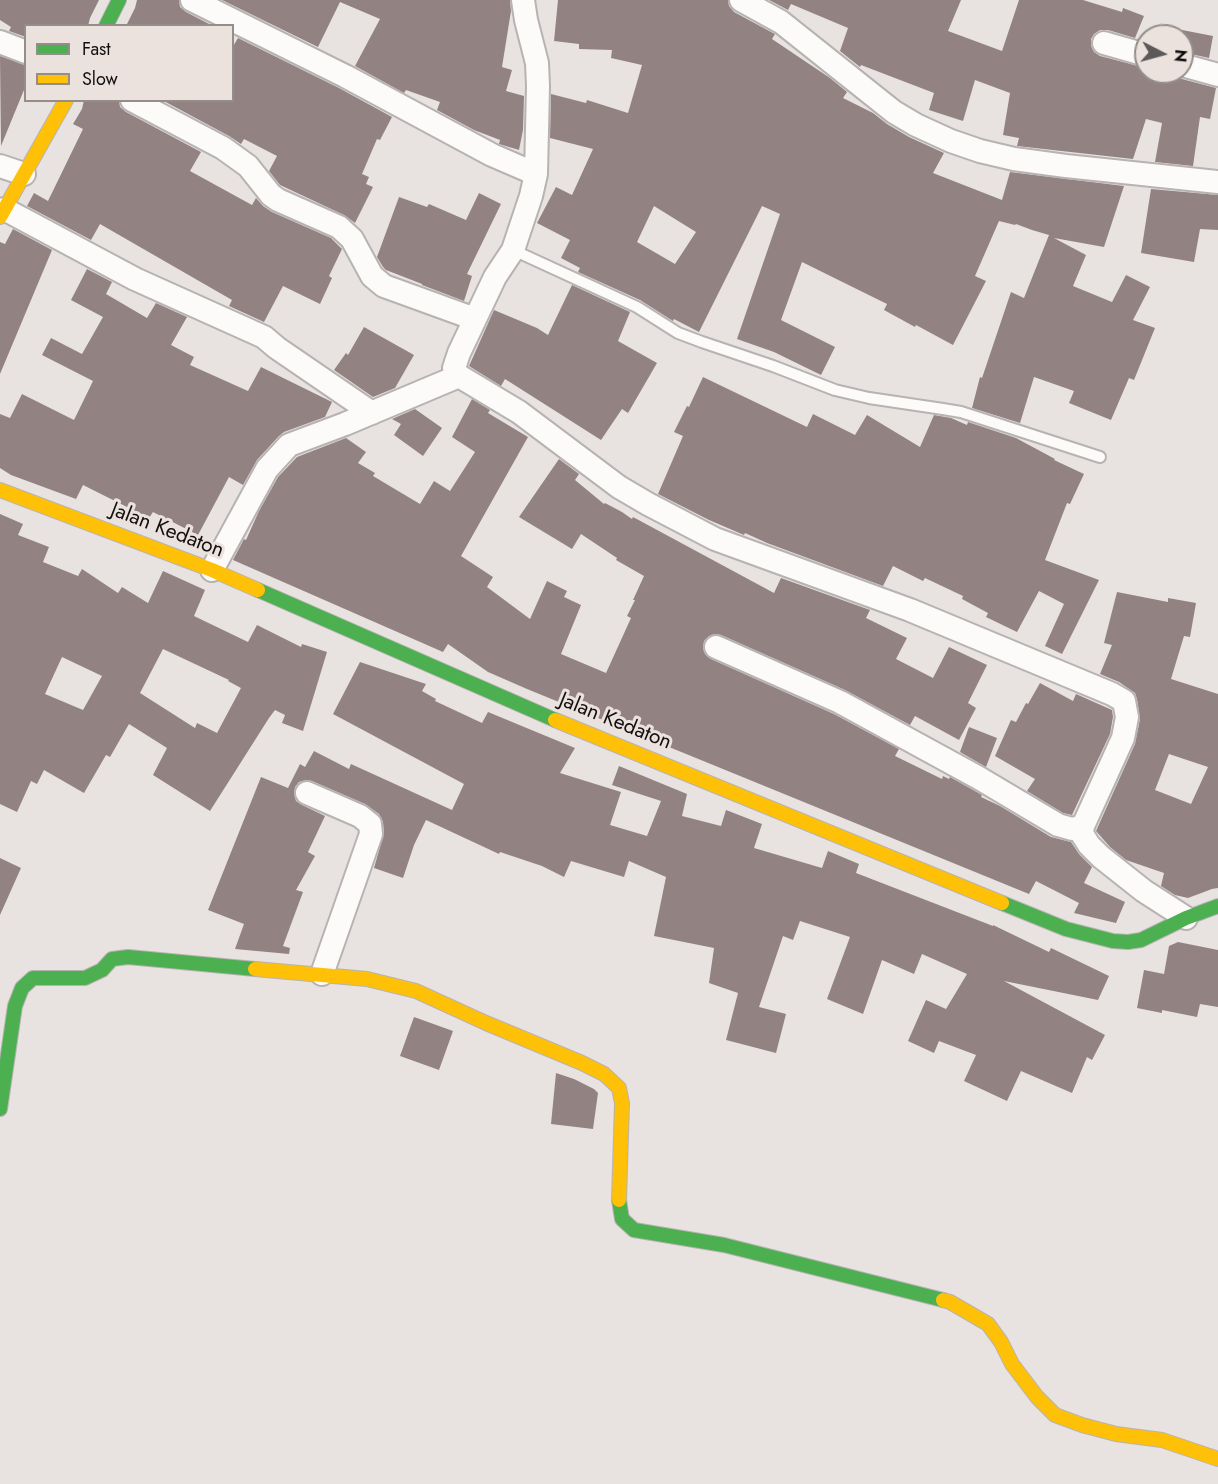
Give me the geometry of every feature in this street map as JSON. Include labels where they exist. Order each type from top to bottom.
[{"type":"street","points":[[107,24],[119,0]]},
{"type":"street","points":[[192,0],[345,76],[492,156],[536,174]]},
{"type":"street","points":[[523,0],[537,63],[536,174],[513,250],[495,277],[459,353],[454,368],[459,376],[519,412],[618,487],[715,538],[910,610],[1124,701],[1127,717],[1123,738],[1083,826],[1082,834],[1101,857],[1144,891],[1186,918]]},
{"type":"street","points":[[741,0],[781,22],[894,112],[951,141],[1014,159],[1218,182]]},
{"type":"street","points":[[0,42],[24,51]]},
{"type":"street","points":[[1104,43],[1134,52]]},
{"type":"street","points":[[1194,68],[1218,75]]},
{"type":"street","points":[[65,102],[2,213],[135,279],[264,337],[372,413]]},
{"type":"street","points":[[136,102],[223,148],[248,166],[271,195],[278,200],[339,227],[352,239],[372,276],[384,286],[475,319]]},
{"type":"street","points":[[0,166],[24,174]]},
{"type":"street","points":[[212,570],[267,469],[289,445],[459,376]]},
{"type":"street","name":"Jalan Kedaton","points":[[0,490],[212,570],[520,706],[1066,929],[1113,941],[1128,942],[1141,940],[1186,918],[1218,906]]},
{"type":"street","points":[[716,647],[840,702],[979,778],[1058,825],[1072,829],[1083,826]]},
{"type":"street","points":[[307,793],[360,816],[370,824],[370,834],[322,974]]},
{"type":"street","points":[[0,1109],[15,1006],[22,988],[33,978],[85,978],[102,970],[112,959],[128,957],[367,979],[416,991],[582,1063],[604,1074],[619,1088],[622,1103],[619,1203],[622,1219],[634,1230],[724,1245],[950,1302],[988,1324],[1001,1342],[1012,1364],[1037,1397],[1055,1415],[1116,1434],[1162,1440],[1218,1459]]},
{"type":"lane","points":[[513,250],[637,308],[685,336],[834,390],[869,398],[961,412],[1100,457]]},
{"type":"building","points":[[0,0],[99,0],[88,24],[24,24],[24,36],[9,31],[11,27],[0,20]]},
{"type":"building","points":[[137,0],[179,0],[180,7],[186,12],[209,24],[127,24]]},
{"type":"building","points":[[222,0],[510,0],[511,11],[502,67],[512,70],[506,91],[524,96],[523,130],[519,150],[499,144],[500,140],[474,130],[437,110],[440,102],[406,90],[404,93],[355,66],[380,19],[340,2],[318,47]]},
{"type":"building","points":[[558,0],[728,0],[734,12],[775,34],[772,39],[847,92],[843,98],[873,113],[909,137],[944,153],[933,173],[1002,200],[1010,172],[1124,186],[1104,247],[1054,238],[1086,255],[1073,286],[1112,302],[1126,275],[1150,287],[1133,320],[1155,328],[1134,380],[1129,378],[1111,420],[1069,403],[1074,391],[1034,377],[1020,423],[972,408],[980,377],[982,378],[1011,292],[1024,298],[1049,235],[1016,224],[999,221],[975,276],[986,281],[953,345],[884,310],[887,304],[802,262],[781,320],[835,347],[821,375],[774,352],[737,339],[780,214],[762,206],[699,332],[674,319],[673,321],[640,300],[578,272],[580,268],[561,258],[570,240],[537,223],[556,187],[572,195],[593,149],[550,138],[551,94],[586,103],[587,100],[628,113],[642,65],[611,58],[612,50],[579,49],[579,44],[554,41]],"holes":[[[654,206],[696,232],[675,264],[637,242]]]},
{"type":"building","points":[[769,0],[961,0],[948,31],[1002,51],[1019,0],[1083,0],[1122,12],[1123,8],[1144,16],[1141,24],[1134,24],[1134,38],[1100,30],[1091,39],[1094,52],[1100,56],[1134,65],[1134,84],[1194,82],[1216,88],[1210,119],[1200,117],[1193,166],[1155,162],[1162,123],[1146,119],[1133,159],[1017,146],[1019,138],[1003,135],[1010,93],[975,80],[963,121],[929,110],[934,93],[861,65],[860,67],[840,51],[848,28],[791,4],[788,10]]},
{"type":"building","points":[[1194,32],[1213,36],[1209,58],[1194,55]]},
{"type":"building","points":[[238,38],[392,117],[380,140],[377,139],[362,174],[369,177],[366,184],[373,187],[355,223],[344,215],[280,185],[269,171],[277,156],[244,139],[241,144],[166,102],[234,102],[234,45]]},
{"type":"building","points":[[0,56],[24,64],[24,90],[1,146]]},
{"type":"building","points":[[84,102],[119,102],[120,107],[126,112],[201,152],[190,171],[252,205],[256,198],[272,212],[331,238],[342,249],[329,276],[332,278],[320,304],[283,286],[264,322],[229,306],[232,300],[100,224],[91,240],[27,206],[34,193],[48,201],[83,129],[73,124]]},
{"type":"building","points":[[1151,189],[1218,195],[1218,230],[1200,229],[1194,262],[1141,253]]},
{"type":"building","points":[[479,193],[501,204],[467,274],[472,276],[464,301],[383,267],[377,257],[399,197],[427,207],[429,204],[466,220]]},
{"type":"building","points":[[13,229],[52,250],[0,374],[0,242],[5,244]]},
{"type":"building","points":[[87,269],[112,282],[106,294],[147,318],[156,303],[187,317],[171,345],[194,357],[190,365],[248,391],[261,367],[332,402],[325,417],[279,436],[257,460],[243,485],[229,477],[198,535],[153,512],[149,518],[83,485],[76,499],[11,475],[0,468],[0,414],[10,418],[22,394],[74,420],[93,381],[42,355],[51,338],[82,354],[103,317],[71,300]]},
{"type":"building","points":[[572,285],[630,312],[618,341],[657,363],[628,413],[622,409],[601,440],[505,379],[501,386],[469,366],[494,310],[548,335]]},
{"type":"building","points":[[364,327],[414,355],[395,388],[373,397],[334,370],[346,353],[348,355]]},
{"type":"building","points":[[703,377],[807,427],[813,414],[855,435],[867,415],[920,447],[934,415],[951,418],[967,425],[968,422],[1016,438],[1084,474],[1070,504],[1067,503],[1045,560],[1099,580],[1062,654],[1045,646],[1064,604],[1039,591],[1017,632],[986,617],[988,613],[962,599],[963,596],[925,578],[923,581],[893,566],[883,586],[745,533],[744,535],[658,494],[683,436],[674,432]]},
{"type":"building","points":[[472,399],[490,410],[488,413],[528,437],[461,556],[493,577],[487,587],[530,619],[547,581],[567,591],[564,597],[581,605],[561,654],[606,673],[631,618],[627,616],[644,576],[616,560],[617,558],[581,534],[572,549],[519,517],[559,459],[579,474],[575,480],[604,504],[632,519],[633,517],[774,593],[781,578],[870,610],[866,618],[907,638],[896,659],[933,678],[949,647],[987,665],[968,703],[976,708],[959,740],[915,716],[910,725],[845,690],[721,635],[709,636],[704,641],[703,648],[705,654],[711,659],[834,714],[899,749],[895,756],[942,779],[943,776],[949,779],[950,777],[1051,837],[1071,842],[1092,867],[1084,883],[1125,902],[1116,923],[1074,913],[1079,903],[1036,881],[1029,894],[527,689],[488,672],[448,644],[443,652],[233,560],[244,539],[246,540],[278,477],[297,457],[346,438],[366,452],[358,463],[375,473],[373,476],[420,504],[434,481],[450,491],[475,452],[452,437]]},
{"type":"building","points":[[415,409],[442,428],[423,456],[394,435],[401,424],[392,419]]},
{"type":"building","points":[[0,514],[23,524],[18,535],[49,547],[43,562],[78,576],[82,569],[118,593],[122,587],[148,603],[163,571],[205,590],[194,616],[248,642],[257,625],[301,647],[302,644],[327,652],[303,731],[282,723],[285,715],[275,710],[210,811],[153,775],[167,748],[129,724],[110,757],[106,755],[84,793],[44,770],[37,784],[31,781],[17,812],[0,804]],"holes":[[[163,649],[241,688],[217,733],[197,723],[195,728],[140,693]],[[62,657],[102,676],[83,710],[45,694]]]},
{"type":"building","points":[[1117,592],[1168,602],[1168,598],[1196,603],[1190,637],[1184,636],[1171,679],[1218,694],[1218,888],[1188,898],[1175,895],[1161,886],[1164,873],[1126,860],[1096,831],[1135,744],[1140,719],[1135,693],[1119,682],[1100,674],[1112,645],[1104,643]],"holes":[[[1169,754],[1208,767],[1191,804],[1155,790]]]},
{"type":"building","points":[[360,662],[426,684],[422,691],[436,699],[435,701],[482,723],[488,712],[575,748],[560,773],[621,792],[610,825],[647,836],[661,801],[612,785],[619,766],[687,794],[682,816],[721,826],[726,810],[762,824],[754,848],[822,868],[828,851],[859,864],[856,873],[993,925],[1049,952],[1051,948],[1109,976],[1098,1000],[1004,981],[1105,1035],[1092,1060],[1087,1057],[1072,1093],[1021,1071],[1007,1101],[964,1081],[976,1055],[939,1041],[934,1053],[908,1041],[926,1000],[946,1009],[967,974],[922,954],[914,974],[882,960],[863,1014],[827,999],[850,937],[800,921],[793,940],[783,936],[759,1007],[786,1014],[776,1053],[726,1040],[738,993],[709,983],[714,948],[654,936],[666,877],[629,861],[624,877],[571,861],[564,877],[542,866],[500,852],[499,854],[426,820],[414,845],[403,878],[374,868],[384,833],[383,822],[379,814],[365,804],[306,780],[299,782],[295,787],[296,801],[325,816],[308,852],[315,856],[296,890],[303,892],[283,946],[290,948],[289,954],[235,949],[244,924],[208,910],[261,777],[288,788],[300,764],[305,767],[314,751],[349,769],[351,764],[452,810],[464,784],[333,714]]},
{"type":"building","points":[[1040,683],[1073,701],[1076,694],[1112,710],[1110,734],[1072,815],[1063,813],[1027,791],[1035,779],[995,756],[1011,720],[1016,722]]},
{"type":"building","points":[[969,727],[997,738],[986,767],[960,752]]},
{"type":"building","points":[[0,858],[21,868],[0,915]]},
{"type":"building","points":[[1178,942],[1218,950],[1218,1007],[1200,1004],[1197,1017],[1137,1008],[1144,970],[1164,974],[1169,946]]},
{"type":"building","points":[[414,1017],[453,1031],[439,1070],[400,1056]]},
{"type":"building","points":[[556,1073],[574,1079],[598,1093],[593,1129],[551,1124]]},
{"type":"traffic: fast","points":[[107,24],[119,0]]},
{"type":"traffic: fast","points":[[258,590],[555,720]]},
{"type":"traffic: fast","points":[[1002,903],[1066,929],[1113,941],[1128,942],[1141,940],[1186,918],[1218,906]]},
{"type":"traffic: fast","points":[[0,1109],[15,1006],[22,988],[33,978],[85,978],[102,970],[112,959],[128,957],[255,969]]},
{"type":"traffic: fast","points":[[619,1200],[622,1219],[634,1230],[724,1245],[943,1300]]},
{"type":"traffic: slow","points":[[0,217],[65,102]]},
{"type":"traffic: slow","points":[[0,490],[212,570],[258,590]]},
{"type":"traffic: slow","points":[[555,720],[1002,903]]},
{"type":"traffic: slow","points":[[255,969],[367,979],[416,991],[604,1074],[619,1088],[622,1103],[619,1200]]},
{"type":"traffic: slow","points":[[943,1300],[988,1324],[1001,1342],[1012,1364],[1037,1397],[1055,1415],[1116,1434],[1162,1440],[1218,1459]]}]
